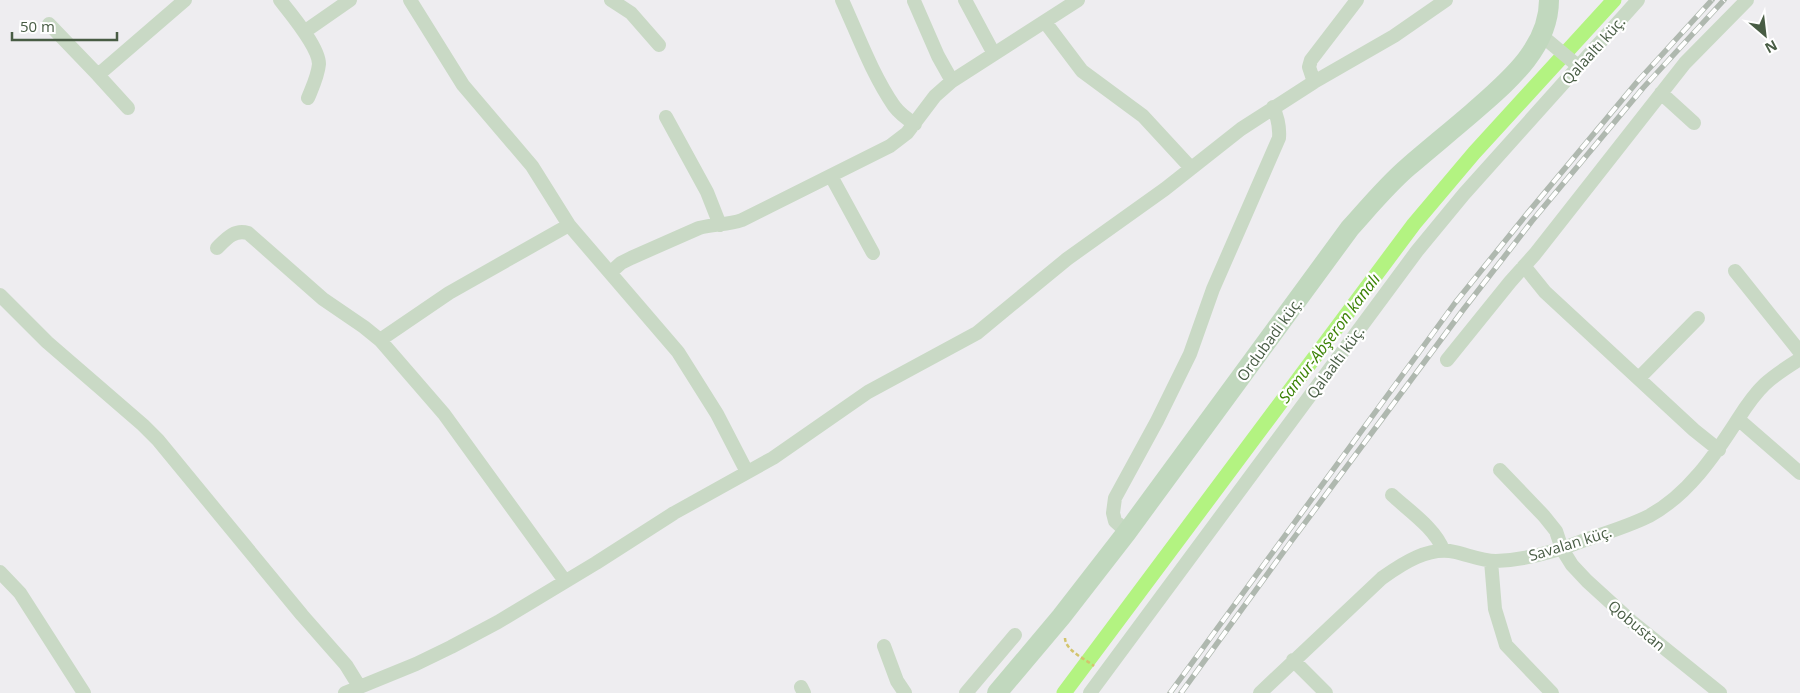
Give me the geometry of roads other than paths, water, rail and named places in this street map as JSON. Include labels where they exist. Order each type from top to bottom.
[{"type":"street","points":[[98,75],[185,0]]},
{"type":"street","points":[[280,0],[304,32],[317,54],[319,62],[318,72],[308,98]]},
{"type":"street","points":[[304,32],[350,0]]},
{"type":"street","points":[[410,0],[463,86],[532,166],[569,226],[673,346],[687,365],[717,414],[747,472]]},
{"type":"street","points":[[611,0],[631,13],[659,45]]},
{"type":"street","points":[[842,0],[883,87],[895,107],[915,124]]},
{"type":"street","points":[[965,0],[994,54]]},
{"type":"street","points":[[610,272],[621,263],[690,232],[709,226],[729,225],[742,220],[890,146],[907,133],[935,96],[952,81],[1078,0]]},
{"type":"street","points":[[1314,82],[1309,67],[1311,60],[1357,0]]},
{"type":"street","points":[[345,693],[416,664],[498,622],[674,513],[795,444],[868,392],[978,333],[1067,259],[1158,194],[1222,143],[1273,107],[1394,36],[1446,0]]},
{"type":"street","name":"Ordubadi küç.","points":[[997,693],[1061,617],[1127,532],[1350,228],[1406,168],[1508,81],[1524,63],[1541,36],[1549,0]]},
{"type":"street","name":"Qalaaltı küç.","points":[[1090,693],[1417,251],[1464,194],[1638,0]]},
{"type":"street","points":[[1447,360],[1685,64],[1746,0]]},
{"type":"street","points":[[914,1],[938,56],[952,81]]},
{"type":"street","points":[[1045,22],[1082,70],[1143,116],[1191,168]]},
{"type":"street","points":[[49,24],[128,108]]},
{"type":"street","points":[[1541,36],[1578,66]]},
{"type":"street","points":[[1661,93],[1694,123]]},
{"type":"street","points":[[1127,532],[1114,521],[1115,498],[1157,422],[1190,354],[1213,289],[1279,138],[1278,117],[1273,107]]},
{"type":"street","points":[[666,117],[707,192],[720,225]]},
{"type":"street","points":[[831,176],[873,253]]},
{"type":"street","points":[[380,340],[448,292],[569,226]]},
{"type":"street","points":[[217,248],[232,234],[241,231],[248,233],[323,299],[380,340],[444,414],[565,581]]},
{"type":"street","points":[[1524,266],[1545,292],[1694,430],[1719,450]]},
{"type":"street","points":[[1735,270],[1800,352]]},
{"type":"street","points":[[0,295],[47,342],[143,424],[158,440],[302,615],[346,665],[359,686]]},
{"type":"street","points":[[1639,378],[1698,318]]},
{"type":"street","name":"Savalan küç.","points":[[1260,693],[1382,578],[1414,558],[1443,550],[1491,561],[1527,557],[1562,549],[1633,523],[1661,508],[1674,499],[1719,450],[1753,395],[1762,384],[1800,359]]},
{"type":"street","points":[[1738,419],[1800,473]]},
{"type":"street","name":"Qobustan","points":[[1500,470],[1556,531],[1562,549],[1572,565],[1587,581],[1626,616],[1720,693]]},
{"type":"street","points":[[1392,495],[1435,534],[1443,550]]},
{"type":"street","points":[[1491,561],[1495,609],[1506,645],[1552,693]]},
{"type":"street","points":[[0,572],[20,593],[84,693]]},
{"type":"street","points":[[966,693],[1015,635]]},
{"type":"street","points":[[884,646],[897,681],[905,693]]},
{"type":"street","points":[[1293,660],[1326,693]]},
{"type":"waterway","name":"Samur-Abşeron kanalı","points":[[1064,693],[1414,224],[1474,153],[1614,0]]},
{"type":"railway","points":[[1170,693],[1455,303],[1637,82],[1712,0]]},
{"type":"railway","points":[[1181,693],[1463,310],[1532,221],[1643,88],[1724,0]]}]
